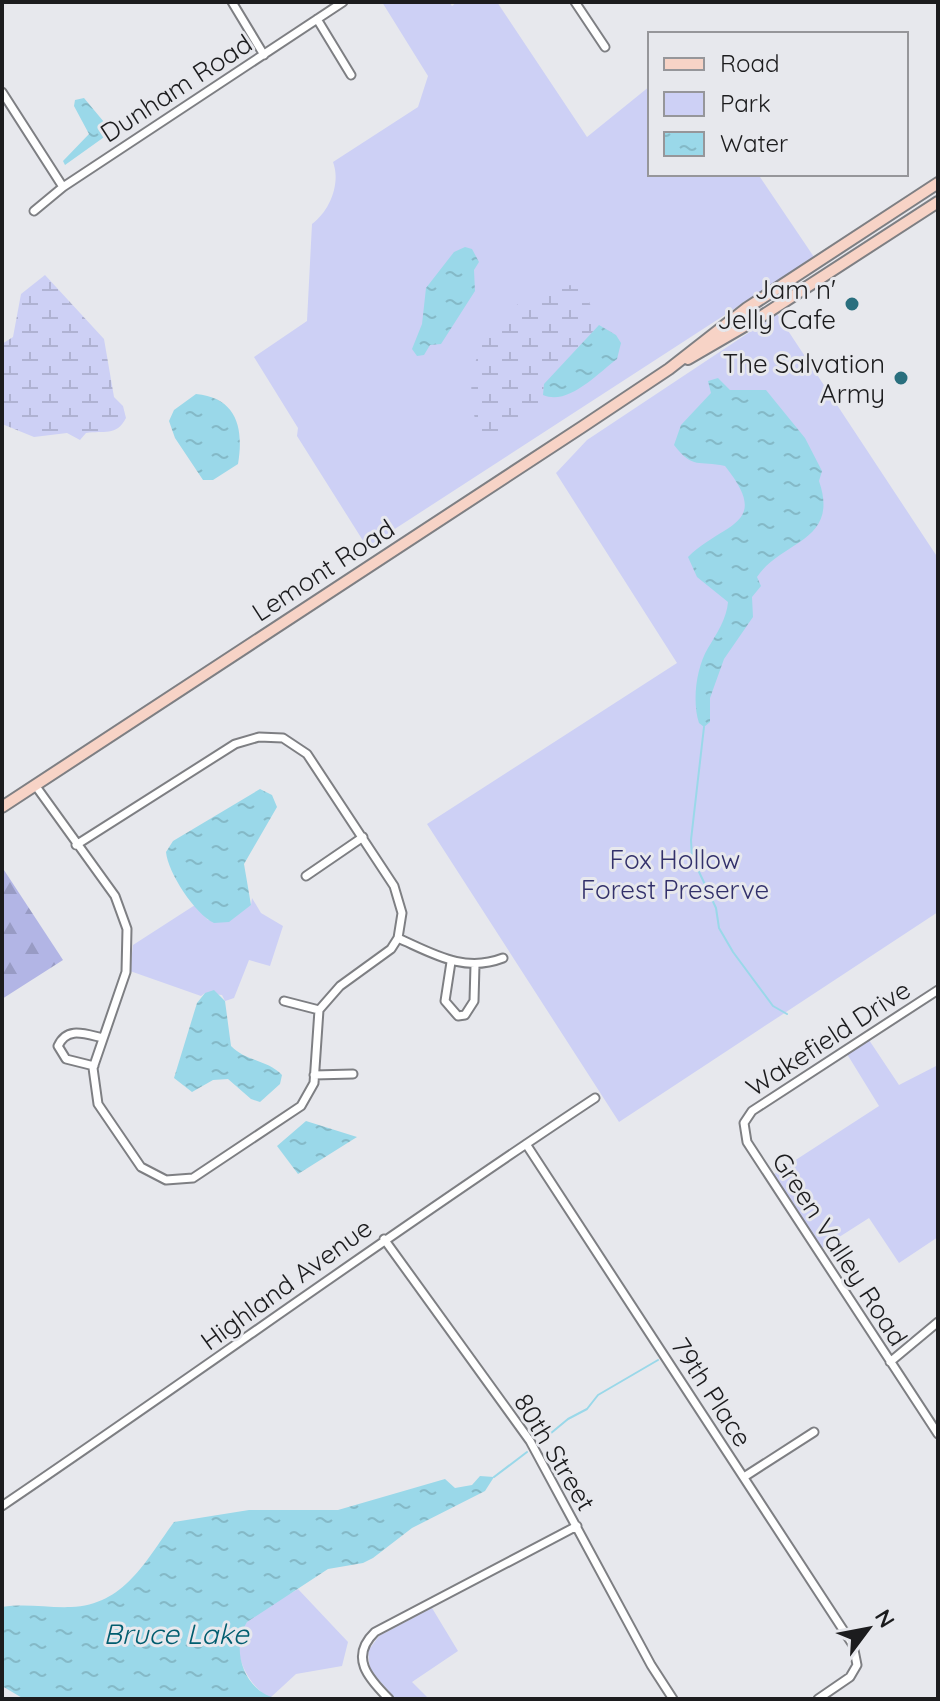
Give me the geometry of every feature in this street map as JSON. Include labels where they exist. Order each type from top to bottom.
[{"type":"main road","name":"Lemont Road","points":[[669,369],[747,308],[938,183]]},
{"type":"main road","name":"Lemont Road","points":[[2,807],[669,369],[762,316],[938,202]]},
{"type":"street","points":[[232,2],[264,55]]},
{"type":"street","name":"Dunham Road","points":[[34,211],[63,187],[343,2]]},
{"type":"street","points":[[575,2],[605,47]]},
{"type":"street","points":[[317,19],[351,75]]},
{"type":"street","points":[[2,92],[63,187]]},
{"type":"street","points":[[35,785],[76,845],[115,896],[128,937],[126,972],[94,1066],[95,1095],[113,1128],[146,1171],[166,1180],[193,1178],[291,1116],[306,1100],[314,1075],[319,1010],[333,992],[383,957],[398,938],[401,902],[363,837],[311,759],[283,738],[259,737],[230,747],[76,845]]},
{"type":"street","points":[[306,876],[363,837]]},
{"type":"street","points":[[398,938],[451,962],[475,965],[503,958]]},
{"type":"street","points":[[451,962],[445,1001],[458,1016],[469,1011],[474,1001],[475,965]]},
{"type":"street","name":"Wakefield Drive","points":[[744,1123],[757,1108],[938,990]]},
{"type":"street","points":[[284,1001],[319,1010]]},
{"type":"street","points":[[94,1066],[66,1059],[58,1046],[62,1037],[72,1032],[103,1038]]},
{"type":"street","points":[[314,1075],[353,1074]]},
{"type":"street","name":"Highland Avenue","points":[[2,1506],[195,1375],[384,1239],[595,1098]]},
{"type":"street","name":"Green Valley Road","points":[[744,1123],[747,1142],[938,1434]]},
{"type":"street","name":"79th Place","points":[[526,1144],[853,1645],[857,1665],[850,1677],[818,1699]]},
{"type":"street","name":"80th Street","points":[[384,1239],[530,1441],[673,1699]]},
{"type":"street","points":[[890,1362],[938,1322]]},
{"type":"street","points":[[744,1477],[814,1432]]},
{"type":"street","points":[[389,1699],[367,1675],[361,1654],[369,1638],[385,1626],[577,1526]]},
{"type":"green space","points":[[382,2],[449,2],[452,6],[457,2],[497,2],[587,137],[648,88],[648,176],[759,176],[814,257],[367,547],[297,436],[298,428],[254,357],[307,321],[312,224],[324,212],[332,196],[336,179],[333,162],[418,107],[428,76]]},
{"type":"green space","points":[[45,275],[104,339],[114,397],[123,406],[126,418],[114,430],[86,433],[80,440],[67,433],[34,437],[2,424],[2,344],[13,337],[21,294]]},
{"type":"green space","points":[[570,285],[584,290],[599,325],[544,384],[543,395],[553,400],[549,408],[504,438],[486,439],[473,410],[471,393],[483,342],[492,327],[509,310]]},
{"type":"green space","name":"Fox Hollow Forest Preserve","points":[[777,314],[938,558],[938,912],[619,1122],[427,824],[677,663],[556,473],[587,440]]},
{"type":"green space","points":[[735,352],[759,369],[758,374],[727,370],[723,366],[723,358]]},
{"type":"green space","points":[[2,867],[63,960],[2,999]]},
{"type":"green space","points":[[252,898],[261,913],[283,926],[270,966],[249,960],[234,998],[225,1001],[222,995],[205,993],[201,996],[130,971],[133,945],[195,905],[208,920],[251,905]]},
{"type":"green space","points":[[869,1040],[899,1085],[938,1065],[938,1237],[899,1263],[869,1218],[822,1248],[774,1174],[879,1106],[847,1054]]},
{"type":"green space","points":[[298,1589],[348,1642],[342,1666],[296,1674],[270,1698],[254,1685],[243,1665],[239,1655],[241,1633],[257,1613]]},
{"type":"green space","points":[[432,1608],[458,1651],[412,1682],[429,1699],[396,1699],[370,1670],[368,1651],[379,1636]]},
{"type":"water","points":[[84,98],[104,122],[107,135],[65,165],[63,161],[89,134],[74,106],[75,100]]},
{"type":"water","points":[[465,247],[472,249],[479,262],[474,270],[475,291],[441,344],[430,345],[424,355],[417,356],[412,349],[422,324],[426,288],[454,252]]},
{"type":"water","points":[[599,325],[616,335],[621,343],[617,359],[572,392],[553,397],[543,395],[544,384]]},
{"type":"water","points":[[718,378],[730,390],[766,390],[805,438],[822,471],[819,481],[823,501],[822,517],[815,528],[757,577],[761,586],[752,597],[753,617],[724,659],[710,698],[710,722],[704,727],[699,723],[696,705],[698,675],[728,602],[697,577],[688,557],[738,521],[744,512],[744,501],[739,486],[725,466],[692,461],[674,445],[681,425],[711,393],[708,381]]},
{"type":"water","points":[[196,394],[210,397],[229,408],[238,427],[238,464],[213,480],[203,480],[175,438],[169,421],[174,410]]},
{"type":"water","points":[[260,789],[272,795],[277,807],[244,864],[251,905],[229,922],[214,923],[199,911],[184,892],[166,852],[173,841]]},
{"type":"water","points":[[214,990],[225,1001],[231,1046],[282,1075],[280,1084],[260,1102],[251,1099],[228,1079],[213,1080],[192,1092],[174,1078],[197,1003],[205,993]]},
{"type":"water","points":[[306,1121],[357,1137],[298,1174],[277,1146]]},
{"type":"water","name":"Bruce Lake","points":[[480,1476],[494,1477],[485,1491],[412,1528],[363,1563],[328,1569],[247,1622],[240,1646],[244,1670],[258,1689],[280,1699],[24,1699],[2,1686],[2,1607],[71,1607],[106,1598],[132,1578],[174,1522],[249,1510],[338,1510],[445,1479],[455,1488],[472,1485]]},
{"type":"waterway","points":[[704,727],[691,840],[692,857],[716,908],[719,928],[733,952],[773,1006],[787,1014]]},
{"type":"waterway","points":[[539,1443],[568,1419],[587,1409],[598,1395],[658,1360]]},
{"type":"waterway","points":[[494,1477],[527,1452]]},
{"type":"place","name":"Jam n' Jelly Cafe","points":[[852,304]]},
{"type":"place","name":"The Salvation Army","points":[[901,378]]}]
